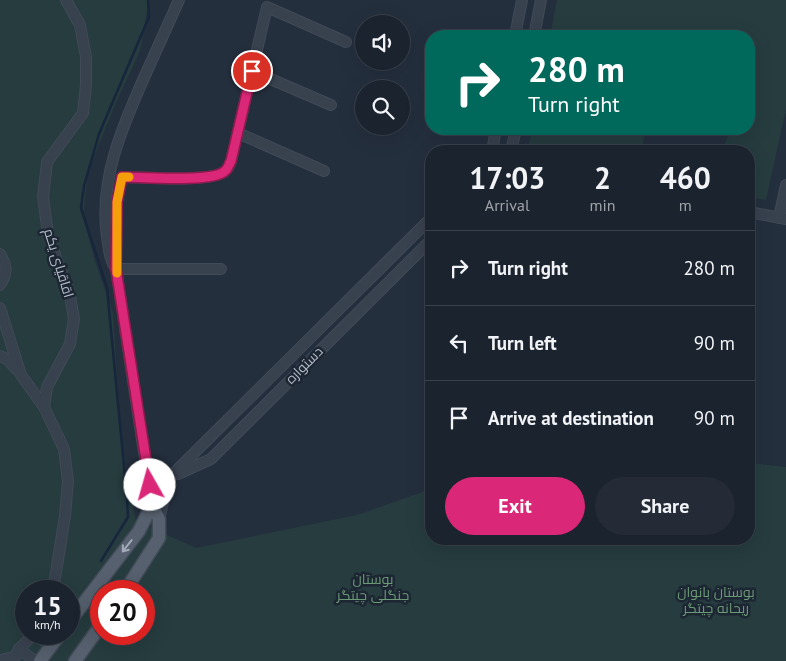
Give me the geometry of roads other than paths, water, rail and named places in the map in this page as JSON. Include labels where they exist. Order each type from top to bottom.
[{"type":"main road","points":[[132,580],[159,538],[159,519],[152,504]]},
{"type":"main road","points":[[80,608],[139,531],[152,504]]},
{"type":"main road","points":[[75,661],[83,655],[90,643]]},
{"type":"main road","points":[[40,661],[51,646]]},
{"type":"street","name":"اقاقیای یکم","points":[[44,407],[47,387],[70,344],[74,319],[69,290],[48,234],[43,197],[47,162],[83,113],[86,57],[80,25],[66,0]]},
{"type":"street","points":[[116,269],[111,262],[106,231],[105,202],[109,172],[122,128],[179,0]]},
{"type":"street","points":[[516,30],[522,0]]},
{"type":"street","points":[[535,30],[541,0]]},
{"type":"street","points":[[152,504],[116,269],[117,202],[122,177],[203,178],[216,176],[226,171],[231,161],[238,133],[267,6],[346,42]]},
{"type":"street","points":[[252,71],[330,105]]},
{"type":"street","points":[[238,133],[324,171]]},
{"type":"street","points":[[755,213],[783,218],[786,186]]},
{"type":"street","points":[[159,519],[168,478],[425,224]]},
{"type":"street","name":"دستواره","points":[[168,478],[211,459],[425,246]]},
{"type":"street","points":[[0,254],[6,264],[6,276],[0,285]]},
{"type":"street","points":[[116,269],[221,269]]},
{"type":"street","points":[[0,308],[21,375]]},
{"type":"street","points":[[0,356],[7,359],[21,375],[44,407],[64,449],[68,481],[65,516],[55,580]]},
{"type":"street","points":[[0,660],[15,657],[23,645]]},
{"type":"street","points":[[19,649],[35,661]]},
{"type":"waterway","points":[[101,561],[128,517],[127,498],[107,288],[81,208],[84,186],[99,134],[149,17],[148,0]]},
{"type":"park label","name":"بوستان جنگلی چیتگر","points":[[373,588]]},
{"type":"park label","name":"بوستان بانوان ریحانه چیتگر","points":[[716,600]]}]
